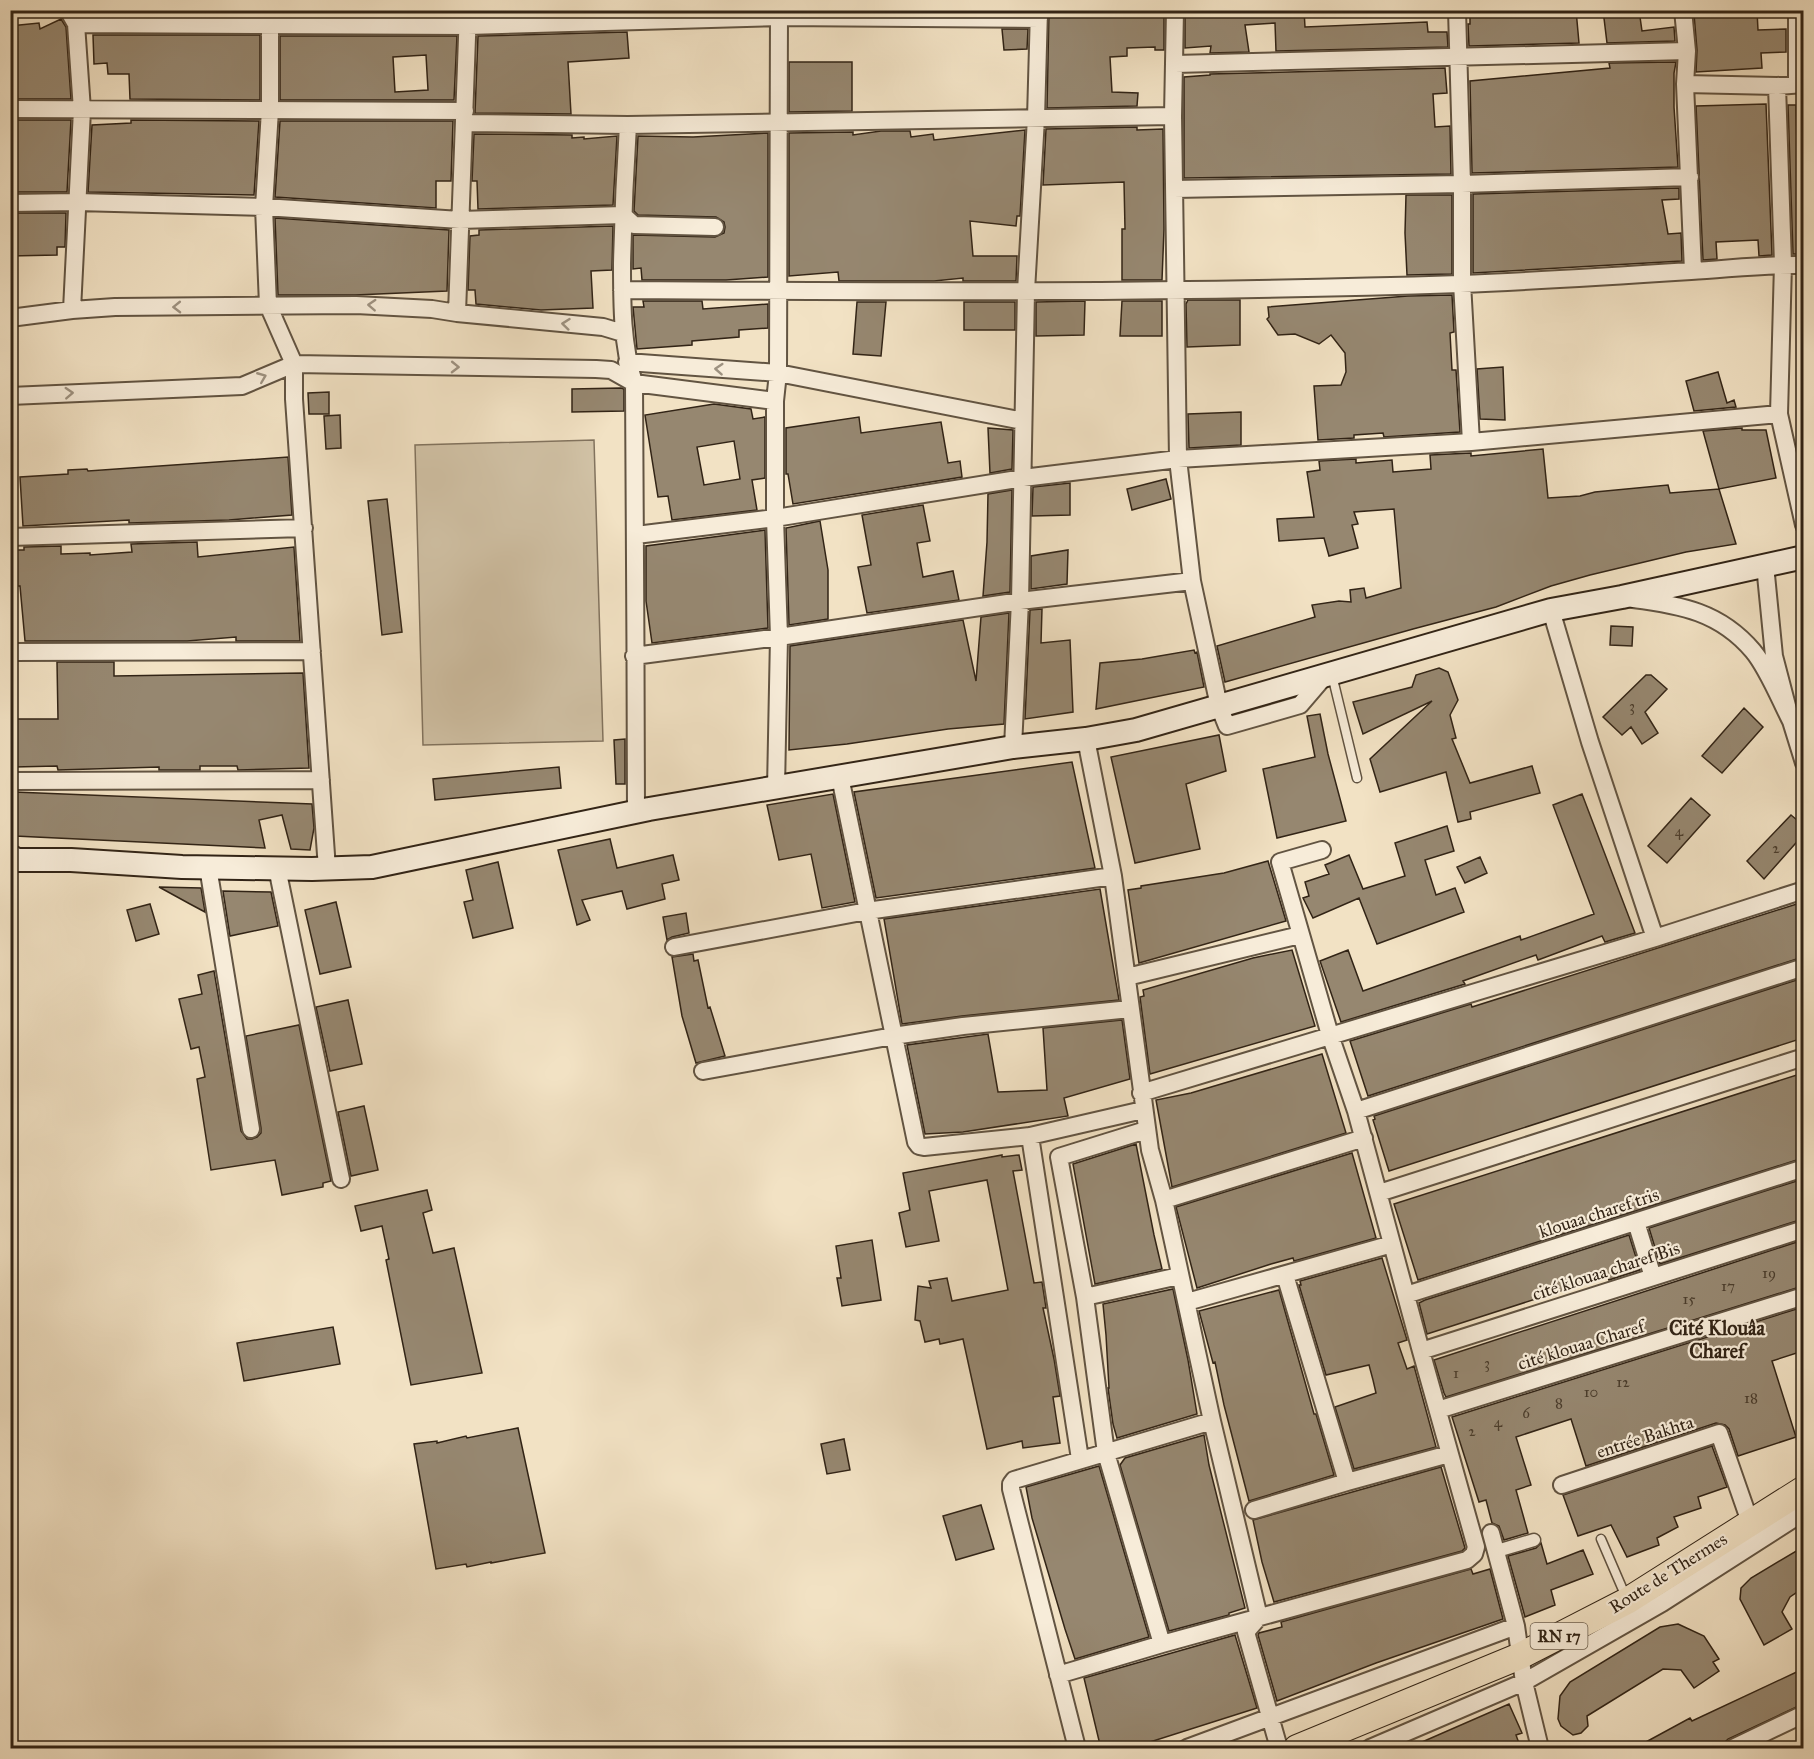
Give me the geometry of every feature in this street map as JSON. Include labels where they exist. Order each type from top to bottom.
[{"type":"main road","points":[[10,856],[16,860],[71,860],[208,867],[327,869],[372,867],[636,812],[1013,747],[1086,739],[1136,730],[1551,610],[1803,558]]},
{"type":"main road","points":[[10,874],[71,860]]},
{"type":"main road","name":"Route de Thermes","points":[[1297,1749],[1520,1656],[1627,1600],[1803,1489]]},
{"type":"street","points":[[1175,10],[1173,116],[1178,459],[1192,581],[1219,706]]},
{"type":"street","points":[[1457,10],[1462,184],[1462,284],[1471,442]]},
{"type":"street","points":[[1683,10],[1687,51],[1685,84],[1693,271]]},
{"type":"street","points":[[1685,84],[1777,86],[1800,84],[1797,10]]},
{"type":"street","points":[[776,788],[779,637],[775,518],[775,401],[778,373],[779,14]]},
{"type":"street","points":[[72,310],[82,110],[72,17],[270,25],[468,18],[779,14],[1039,15],[1036,118],[1026,291],[1020,601],[1013,747]]},
{"type":"street","points":[[457,313],[468,18]]},
{"type":"street","points":[[270,25],[270,110],[264,207],[268,305],[294,364],[294,399],[327,869]]},
{"type":"street","points":[[1175,64],[1687,51]]},
{"type":"street","points":[[1777,86],[1782,264],[1779,414],[1803,525]]},
{"type":"street","points":[[10,109],[270,110],[628,125],[1173,116]]},
{"type":"street","points":[[628,125],[622,290],[623,333],[627,362],[634,383],[636,812]]},
{"type":"street","points":[[1174,189],[1690,177]]},
{"type":"street","points":[[10,203],[77,202],[264,207],[460,220],[623,215],[634,225],[716,227]]},
{"type":"street","points":[[622,290],[1176,290],[1462,284],[1782,264],[1803,265]]},
{"type":"street","points":[[10,318],[115,307],[356,304],[432,309],[603,327],[623,333]]},
{"type":"street","points":[[627,362],[778,373],[1023,421]]},
{"type":"street","points":[[10,396],[242,386],[294,364],[611,370],[634,383],[775,401]]},
{"type":"street","points":[[636,535],[775,518],[1023,478],[1178,459],[1471,442],[1779,414]]},
{"type":"street","points":[[10,537],[304,528]]},
{"type":"street","points":[[1765,565],[1774,656],[1797,719],[1803,763]]},
{"type":"street","points":[[634,656],[1020,601],[1192,581]]},
{"type":"street","points":[[1622,597],[1670,604],[1714,618],[1733,632],[1754,653],[1772,684],[1797,719]]},
{"type":"street","points":[[1551,610],[1590,742],[1655,938]]},
{"type":"street","points":[[10,652],[312,651]]},
{"type":"street","points":[[1086,739],[1113,876],[1146,1130],[1259,1617]]},
{"type":"street","points":[[840,777],[916,1142],[919,1146],[924,1147],[1030,1136],[1142,1102],[1330,1035],[1655,938],[1803,890]]},
{"type":"street","points":[[10,781],[321,780]]},
{"type":"street","points":[[1058,1675],[1467,1560],[1474,1554],[1476,1547],[1364,1138],[1330,1035],[1280,862],[1322,850]]},
{"type":"street","points":[[208,867],[251,1129]]},
{"type":"street","points":[[277,868],[341,1179]]},
{"type":"street","points":[[674,947],[867,911],[1113,876]]},
{"type":"street","points":[[1127,977],[1300,935]]},
{"type":"street","points":[[1356,1111],[1803,968]]},
{"type":"street","points":[[703,1071],[893,1036],[963,1026],[1130,1009]]},
{"type":"street","points":[[1379,1193],[1803,1057]]},
{"type":"street","points":[[1059,1157],[1146,1130]]},
{"type":"street","points":[[1030,1136],[1059,1157],[1084,1297],[1107,1453],[1162,1644]]},
{"type":"street","points":[[1030,1136],[1080,1460]]},
{"type":"street","points":[[1164,1200],[1364,1138]]},
{"type":"street","name":"klouaa charef tris","points":[[1406,1295],[1803,1168]]},
{"type":"street","points":[[1636,1222],[1653,1277]]},
{"type":"street","name":"cité klouaa charef Bis","points":[[1421,1351],[1803,1229]]},
{"type":"street","points":[[1187,1302],[1392,1244]]},
{"type":"street","points":[[1285,1275],[1347,1482]]},
{"type":"street","points":[[1084,1297],[1179,1276]]},
{"type":"street","name":"cité klouaa Charef","points":[[1438,1410],[1803,1296]]},
{"type":"street","points":[[1077,1749],[1011,1484],[1014,1480],[1212,1421]]},
{"type":"street","name":"entrée Bakhta","points":[[1562,1485],[1719,1433],[1750,1522]]},
{"type":"street","points":[[1254,1510],[1449,1454]]},
{"type":"street","points":[[1370,1749],[1524,1682],[1662,1603],[1803,1512]]},
{"type":"street","points":[[1491,1533],[1516,1626],[1524,1682],[1540,1749]]},
{"type":"street","points":[[1497,1551],[1534,1540]]},
{"type":"street","points":[[1259,1617],[1246,1632],[1278,1749]]},
{"type":"street","points":[[1187,1749],[1516,1626]]},
{"type":"street","points":[[1733,1749],[1803,1714]]},
{"type":"lane","points":[[1328,675],[1357,778]]},
{"type":"lane","points":[[1600,1539],[1627,1600]]},
{"type":"shaded area","points":[[594,440],[603,741],[423,745],[415,445]]},
{"type":"building","points":[[91,10],[457,10],[457,15],[91,14]]},
{"type":"building","points":[[478,10],[625,10],[625,11],[478,15]]},
{"type":"building","points":[[1049,10],[1164,10],[1164,50],[1155,50],[1155,47],[1127,48],[1127,56],[1110,57],[1112,92],[1138,93],[1137,106],[1047,108]]},
{"type":"building","points":[[1185,10],[1304,10],[1305,27],[1427,22],[1428,32],[1447,32],[1448,47],[1276,51],[1275,23],[1245,25],[1249,52],[1210,53],[1211,46],[1185,48]]},
{"type":"building","points":[[1470,10],[1576,10],[1579,43],[1469,46]]},
{"type":"building","points":[[1603,10],[1639,10],[1642,31],[1674,27],[1675,41],[1607,43]]},
{"type":"building","points":[[1757,11],[1758,30],[1786,29],[1786,52],[1761,53],[1762,68],[1696,72],[1694,14]]},
{"type":"building","points":[[61,19],[66,27],[71,99],[10,99],[10,26],[39,23],[40,29]]},
{"type":"building","points":[[1002,29],[1028,29],[1027,49],[1004,50]]},
{"type":"building","points":[[627,32],[629,58],[568,62],[571,114],[475,113],[478,36]]},
{"type":"building","points":[[93,35],[260,35],[260,100],[130,99],[129,74],[108,74],[107,63],[94,64]]},
{"type":"building","points":[[280,36],[457,36],[454,100],[280,100]],"holes":[[[426,55],[428,90],[395,92],[393,57]]]},
{"type":"building","points":[[789,62],[852,62],[852,111],[789,112]]},
{"type":"building","points":[[1676,62],[1674,107],[1678,167],[1472,173],[1470,81],[1610,68],[1609,63]]},
{"type":"building","points":[[1445,68],[1447,93],[1433,94],[1435,127],[1450,126],[1451,174],[1184,178],[1184,77],[1210,74]]},
{"type":"building","points":[[1766,104],[1772,255],[1759,256],[1758,240],[1716,242],[1717,259],[1703,260],[1696,106]]},
{"type":"building","points":[[1788,105],[1796,105],[1797,146],[1803,146],[1803,254],[1793,254]]},
{"type":"building","points":[[10,120],[71,120],[67,192],[10,192]]},
{"type":"building","points":[[131,120],[259,121],[254,195],[88,192],[92,125],[131,123]]},
{"type":"building","points":[[280,121],[453,121],[451,181],[436,181],[436,208],[275,197]]},
{"type":"building","points":[[1137,127],[1137,130],[1163,129],[1162,280],[1122,280],[1122,229],[1125,229],[1124,182],[1043,185],[1046,129]]},
{"type":"building","points":[[1025,130],[1020,216],[1017,216],[1016,226],[970,221],[973,256],[1017,256],[1016,281],[963,281],[963,278],[934,281],[839,281],[838,272],[789,276],[789,133],[853,132],[853,135],[881,131],[910,131],[911,137],[933,134],[934,140]]},
{"type":"building","points":[[768,133],[768,277],[726,280],[642,280],[641,268],[633,269],[633,235],[715,237],[724,233],[725,227],[724,222],[716,217],[638,215],[634,211],[638,136],[693,137]]},
{"type":"building","points":[[474,134],[572,135],[572,138],[584,137],[584,139],[617,136],[613,205],[478,209],[477,181],[472,181]]},
{"type":"building","points":[[1679,188],[1679,199],[1662,200],[1668,234],[1681,233],[1682,261],[1473,273],[1473,194]]},
{"type":"building","points":[[1406,195],[1452,195],[1452,274],[1407,275]]},
{"type":"building","points":[[10,213],[66,213],[65,247],[57,247],[57,255],[10,256]]},
{"type":"building","points":[[275,218],[449,230],[447,291],[355,295],[278,295]]},
{"type":"building","points":[[613,226],[612,270],[591,271],[593,308],[541,310],[476,304],[475,290],[468,290],[470,236],[479,235],[479,230]]},
{"type":"building","points":[[1452,295],[1454,332],[1450,333],[1452,370],[1456,370],[1460,432],[1384,437],[1383,433],[1354,435],[1354,438],[1318,440],[1314,386],[1341,385],[1346,372],[1345,353],[1331,335],[1319,344],[1295,334],[1278,335],[1267,319],[1269,317],[1268,307],[1408,296]]},
{"type":"building","points":[[1188,300],[1240,300],[1240,345],[1187,347],[1186,304]]},
{"type":"building","points":[[643,301],[702,301],[703,309],[768,304],[768,328],[739,330],[739,337],[692,341],[692,345],[637,349],[633,307],[644,307]]},
{"type":"building","points":[[1085,301],[1084,335],[1036,336],[1036,302]]},
{"type":"building","points":[[1122,301],[1162,301],[1162,336],[1120,336]]},
{"type":"building","points":[[857,302],[886,302],[881,356],[853,354]]},
{"type":"building","points":[[964,302],[1015,302],[1015,330],[964,330]]},
{"type":"building","points":[[1503,367],[1505,420],[1480,419],[1477,369]]},
{"type":"building","points":[[1718,372],[1727,403],[1734,400],[1736,407],[1694,411],[1686,381]]},
{"type":"building","points":[[572,389],[624,389],[624,411],[572,412]]},
{"type":"building","points":[[329,392],[329,414],[309,414],[308,393]]},
{"type":"building","points":[[714,404],[751,409],[753,419],[765,417],[765,478],[752,480],[757,510],[672,520],[668,496],[658,497],[645,415]],"holes":[[[734,441],[740,479],[704,485],[697,447]]]},
{"type":"building","points":[[1241,412],[1241,445],[1189,448],[1188,414]]},
{"type":"building","points":[[340,415],[341,448],[326,449],[324,416]]},
{"type":"building","points":[[859,417],[861,433],[941,422],[948,463],[960,461],[962,477],[793,504],[788,474],[786,474],[786,428]]},
{"type":"building","points":[[988,428],[1013,430],[1012,469],[990,473]]},
{"type":"building","points":[[1742,428],[1742,430],[1766,430],[1776,478],[1719,489],[1703,431]]},
{"type":"building","points":[[1543,449],[1548,498],[1668,485],[1670,493],[1719,489],[1736,544],[1686,552],[1590,575],[1551,586],[1496,607],[1225,682],[1217,646],[1315,617],[1312,605],[1339,601],[1351,602],[1350,590],[1364,588],[1366,598],[1401,588],[1394,509],[1354,512],[1358,524],[1352,525],[1358,548],[1329,556],[1324,538],[1279,541],[1277,519],[1314,517],[1307,472],[1320,470],[1319,461],[1356,459],[1356,463],[1392,460],[1393,472],[1431,469],[1430,455],[1471,453],[1471,456]]},
{"type":"building","points":[[288,457],[292,515],[229,520],[129,523],[129,520],[23,526],[20,477],[68,474],[68,470],[87,469],[88,471]]},
{"type":"building","points":[[1166,479],[1171,499],[1132,510],[1127,489]]},
{"type":"building","points":[[1070,483],[1070,515],[1032,516],[1033,487]]},
{"type":"building","points":[[1012,490],[1010,592],[983,596],[988,494]]},
{"type":"building","points":[[387,499],[402,632],[382,635],[368,501]]},
{"type":"building","points":[[923,505],[930,541],[917,543],[923,577],[953,571],[959,600],[867,613],[858,567],[871,565],[862,515]]},
{"type":"building","points":[[820,521],[828,570],[828,619],[789,625],[786,528]]},
{"type":"building","points":[[765,530],[768,628],[652,643],[646,601],[646,546]]},
{"type":"building","points":[[197,542],[198,557],[294,547],[300,641],[236,641],[236,637],[187,641],[25,641],[20,586],[17,586],[15,550],[24,550],[24,547],[61,546],[61,554],[90,553],[90,555],[132,552],[131,544]]},
{"type":"building","points":[[1068,550],[1067,584],[1031,589],[1031,556]]},
{"type":"building","points":[[1042,609],[1041,643],[1070,640],[1073,712],[1025,719],[1030,610]]},
{"type":"building","points":[[1009,613],[1004,724],[789,750],[790,646],[963,620],[976,681],[981,617]]},
{"type":"building","points":[[1611,626],[1633,627],[1632,646],[1610,645]]},
{"type":"building","points":[[1194,650],[1195,653],[1197,652],[1204,687],[1096,709],[1100,663]]},
{"type":"building","points":[[57,662],[114,662],[114,676],[303,673],[309,768],[238,770],[237,766],[200,766],[200,770],[159,770],[159,767],[58,770],[57,766],[14,767],[13,719],[58,719]]},
{"type":"building","points":[[1439,668],[1448,672],[1458,700],[1450,715],[1456,738],[1452,739],[1470,783],[1532,766],[1540,793],[1470,812],[1471,819],[1458,822],[1446,772],[1380,792],[1370,759],[1432,701],[1363,734],[1353,702],[1412,687],[1416,675]]},
{"type":"building","points":[[1646,675],[1651,675],[1667,689],[1645,712],[1658,733],[1642,744],[1631,727],[1622,735],[1603,717]]},
{"type":"building","points":[[1744,708],[1763,727],[1722,773],[1702,756]]},
{"type":"building","points":[[1320,714],[1346,821],[1277,838],[1263,769],[1315,757],[1307,716]]},
{"type":"building","points":[[1219,735],[1226,771],[1186,784],[1200,849],[1135,863],[1111,757]]},
{"type":"building","points":[[625,739],[625,784],[616,784],[614,740]]},
{"type":"building","points":[[1072,762],[1095,868],[876,898],[854,792]]},
{"type":"building","points":[[559,767],[561,788],[435,800],[433,779]]},
{"type":"building","points":[[14,792],[312,804],[314,828],[310,850],[291,849],[282,815],[259,820],[265,848],[15,836]]},
{"type":"building","points":[[833,794],[855,902],[822,908],[811,854],[779,860],[767,805]]},
{"type":"building","points":[[1582,794],[1635,933],[1605,942],[1602,936],[1538,960],[1536,955],[1463,981],[1465,984],[1341,1022],[1320,961],[1348,950],[1363,991],[1520,936],[1521,940],[1594,914],[1553,805]]},
{"type":"building","points":[[1691,798],[1710,815],[1667,863],[1648,846]]},
{"type":"building","points":[[1791,815],[1803,825],[1803,835],[1764,879],[1747,861]]},
{"type":"building","points":[[1447,826],[1454,851],[1425,860],[1436,895],[1455,888],[1464,912],[1377,944],[1359,898],[1313,918],[1303,898],[1309,896],[1305,882],[1329,874],[1325,865],[1349,855],[1363,889],[1405,876],[1395,843]]},
{"type":"building","points":[[610,839],[617,868],[673,855],[679,880],[662,884],[665,899],[627,909],[622,891],[582,900],[590,920],[577,925],[558,850]]},
{"type":"building","points":[[1480,857],[1487,873],[1465,883],[1457,867]]},
{"type":"building","points":[[1268,861],[1286,921],[1139,963],[1128,890],[1224,873]]},
{"type":"building","points":[[498,862],[513,928],[473,938],[464,902],[473,900],[466,870]]},
{"type":"building","points":[[159,887],[201,888],[205,912],[190,904]]},
{"type":"building","points":[[1100,889],[1119,1000],[902,1024],[884,919]]},
{"type":"building","points":[[223,891],[271,892],[278,926],[230,936]]},
{"type":"building","points":[[336,902],[351,967],[320,974],[305,910]]},
{"type":"building","points":[[1803,902],[1803,957],[1368,1096],[1350,1041],[1471,1004],[1472,1007]]},
{"type":"building","points":[[150,904],[159,934],[136,941],[127,910]]},
{"type":"building","points":[[686,913],[689,933],[667,940],[663,917]]},
{"type":"building","points":[[1292,950],[1315,1026],[1150,1074],[1140,997],[1144,996],[1143,990],[1253,958]]},
{"type":"building","points":[[693,954],[694,961],[698,960],[708,1008],[710,1007],[725,1056],[696,1063],[682,1016],[672,957]]},
{"type":"building","points":[[214,971],[241,1131],[247,1139],[257,1137],[261,1133],[261,1128],[246,1036],[299,1025],[331,1181],[323,1183],[323,1187],[282,1195],[275,1160],[211,1170],[197,1079],[205,1077],[199,1047],[191,1049],[179,999],[202,994],[198,975]]},
{"type":"building","points":[[1803,978],[1803,1038],[1389,1171],[1373,1120],[1374,1116]]},
{"type":"building","points":[[348,1000],[362,1064],[330,1071],[316,1007]]},
{"type":"building","points":[[1122,1020],[1130,1079],[1064,1098],[1068,1116],[963,1132],[925,1134],[907,1045],[988,1034],[998,1092],[1047,1090],[1043,1028]]},
{"type":"building","points":[[1322,1054],[1346,1133],[1172,1187],[1156,1100],[1191,1093]]},
{"type":"building","points":[[1803,1073],[1803,1158],[1418,1280],[1394,1204]]},
{"type":"building","points":[[364,1106],[378,1170],[351,1176],[338,1112]]},
{"type":"building","points":[[1136,1144],[1162,1269],[1095,1284],[1073,1164]]},
{"type":"building","points":[[1352,1153],[1376,1238],[1294,1261],[1293,1258],[1271,1264],[1197,1288],[1176,1207]]},
{"type":"building","points":[[1002,1155],[1002,1157],[1019,1155],[1022,1170],[1013,1171],[1034,1283],[1042,1282],[1046,1308],[1043,1308],[1060,1396],[1053,1397],[1060,1443],[1023,1448],[1022,1441],[987,1449],[963,1339],[940,1344],[939,1339],[925,1342],[920,1321],[915,1320],[918,1286],[931,1288],[929,1281],[947,1278],[952,1301],[1008,1290],[987,1180],[929,1191],[939,1241],[906,1247],[899,1213],[910,1210],[903,1173]]},
{"type":"building","points":[[1803,1179],[1803,1219],[1660,1264],[1649,1228]]},
{"type":"building","points":[[427,1190],[432,1210],[423,1213],[433,1253],[454,1248],[482,1373],[411,1385],[386,1260],[389,1259],[382,1226],[361,1231],[355,1206]]},
{"type":"building","points":[[1629,1235],[1640,1270],[1609,1280],[1607,1276],[1427,1334],[1419,1303],[1425,1300]]},
{"type":"building","points":[[872,1240],[881,1300],[842,1306],[837,1278],[841,1278],[836,1246]]},
{"type":"building","points":[[1803,1240],[1803,1286],[1446,1397],[1444,1393],[1434,1360]]},
{"type":"building","points":[[1382,1258],[1407,1340],[1398,1343],[1407,1369],[1414,1366],[1436,1447],[1354,1469],[1335,1407],[1376,1393],[1369,1365],[1326,1375],[1299,1285],[1301,1285],[1300,1281]]},
{"type":"building","points":[[1173,1289],[1197,1414],[1117,1438],[1108,1388],[1103,1304]]},
{"type":"building","points":[[1279,1290],[1334,1475],[1249,1501],[1215,1362],[1213,1363],[1199,1311]]},
{"type":"building","points":[[1803,1307],[1803,1351],[1772,1361],[1796,1437],[1738,1456],[1729,1429],[1725,1425],[1716,1423],[1586,1466],[1571,1419],[1516,1437],[1531,1485],[1516,1490],[1528,1533],[1504,1540],[1499,1526],[1492,1523],[1486,1500],[1479,1502],[1452,1417]]},
{"type":"building","points":[[333,1327],[340,1364],[244,1381],[237,1343]]},
{"type":"building","points":[[518,1428],[545,1553],[467,1567],[466,1564],[436,1569],[414,1444],[437,1441],[437,1443]]},
{"type":"building","points":[[1204,1435],[1209,1465],[1245,1608],[1229,1613],[1229,1615],[1169,1631],[1120,1465],[1125,1458]]},
{"type":"building","points":[[844,1439],[850,1470],[827,1474],[821,1444]]},
{"type":"building","points":[[1712,1446],[1727,1487],[1698,1497],[1701,1508],[1674,1517],[1678,1527],[1657,1538],[1659,1545],[1627,1557],[1611,1525],[1578,1536],[1563,1495]]},
{"type":"building","points":[[1099,1466],[1149,1637],[1075,1659],[1032,1518],[1026,1487]]},
{"type":"building","points":[[1441,1467],[1465,1548],[1462,1551],[1274,1602],[1253,1520]]},
{"type":"building","points":[[981,1505],[994,1549],[956,1560],[943,1516]]},
{"type":"building","points":[[1541,1543],[1547,1564],[1583,1550],[1593,1574],[1551,1590],[1555,1605],[1525,1617],[1508,1556],[1536,1548]]},
{"type":"building","points":[[1803,1547],[1803,1588],[1790,1597],[1782,1612],[1792,1629],[1764,1645],[1740,1599],[1741,1588],[1751,1578]]},
{"type":"building","points":[[1471,1569],[1473,1574],[1490,1569],[1503,1619],[1376,1663],[1277,1701],[1259,1633],[1282,1627],[1281,1622]]},
{"type":"building","points":[[1678,1624],[1704,1636],[1719,1659],[1713,1662],[1719,1671],[1694,1688],[1681,1670],[1663,1669],[1587,1716],[1588,1726],[1581,1733],[1573,1735],[1561,1726],[1558,1719],[1560,1696],[1570,1682],[1660,1627]]},
{"type":"building","points":[[1235,1635],[1257,1708],[1128,1749],[1101,1749],[1084,1678]]},
{"type":"building","points":[[1803,1669],[1803,1704],[1728,1739],[1723,1749],[1633,1749],[1690,1718],[1692,1721]]},
{"type":"building","points":[[1509,1704],[1522,1733],[1516,1735],[1521,1749],[1406,1749]]},
{"type":"district","name":"Cité Klouâa Charef","points":[[1717,1340]]}]
